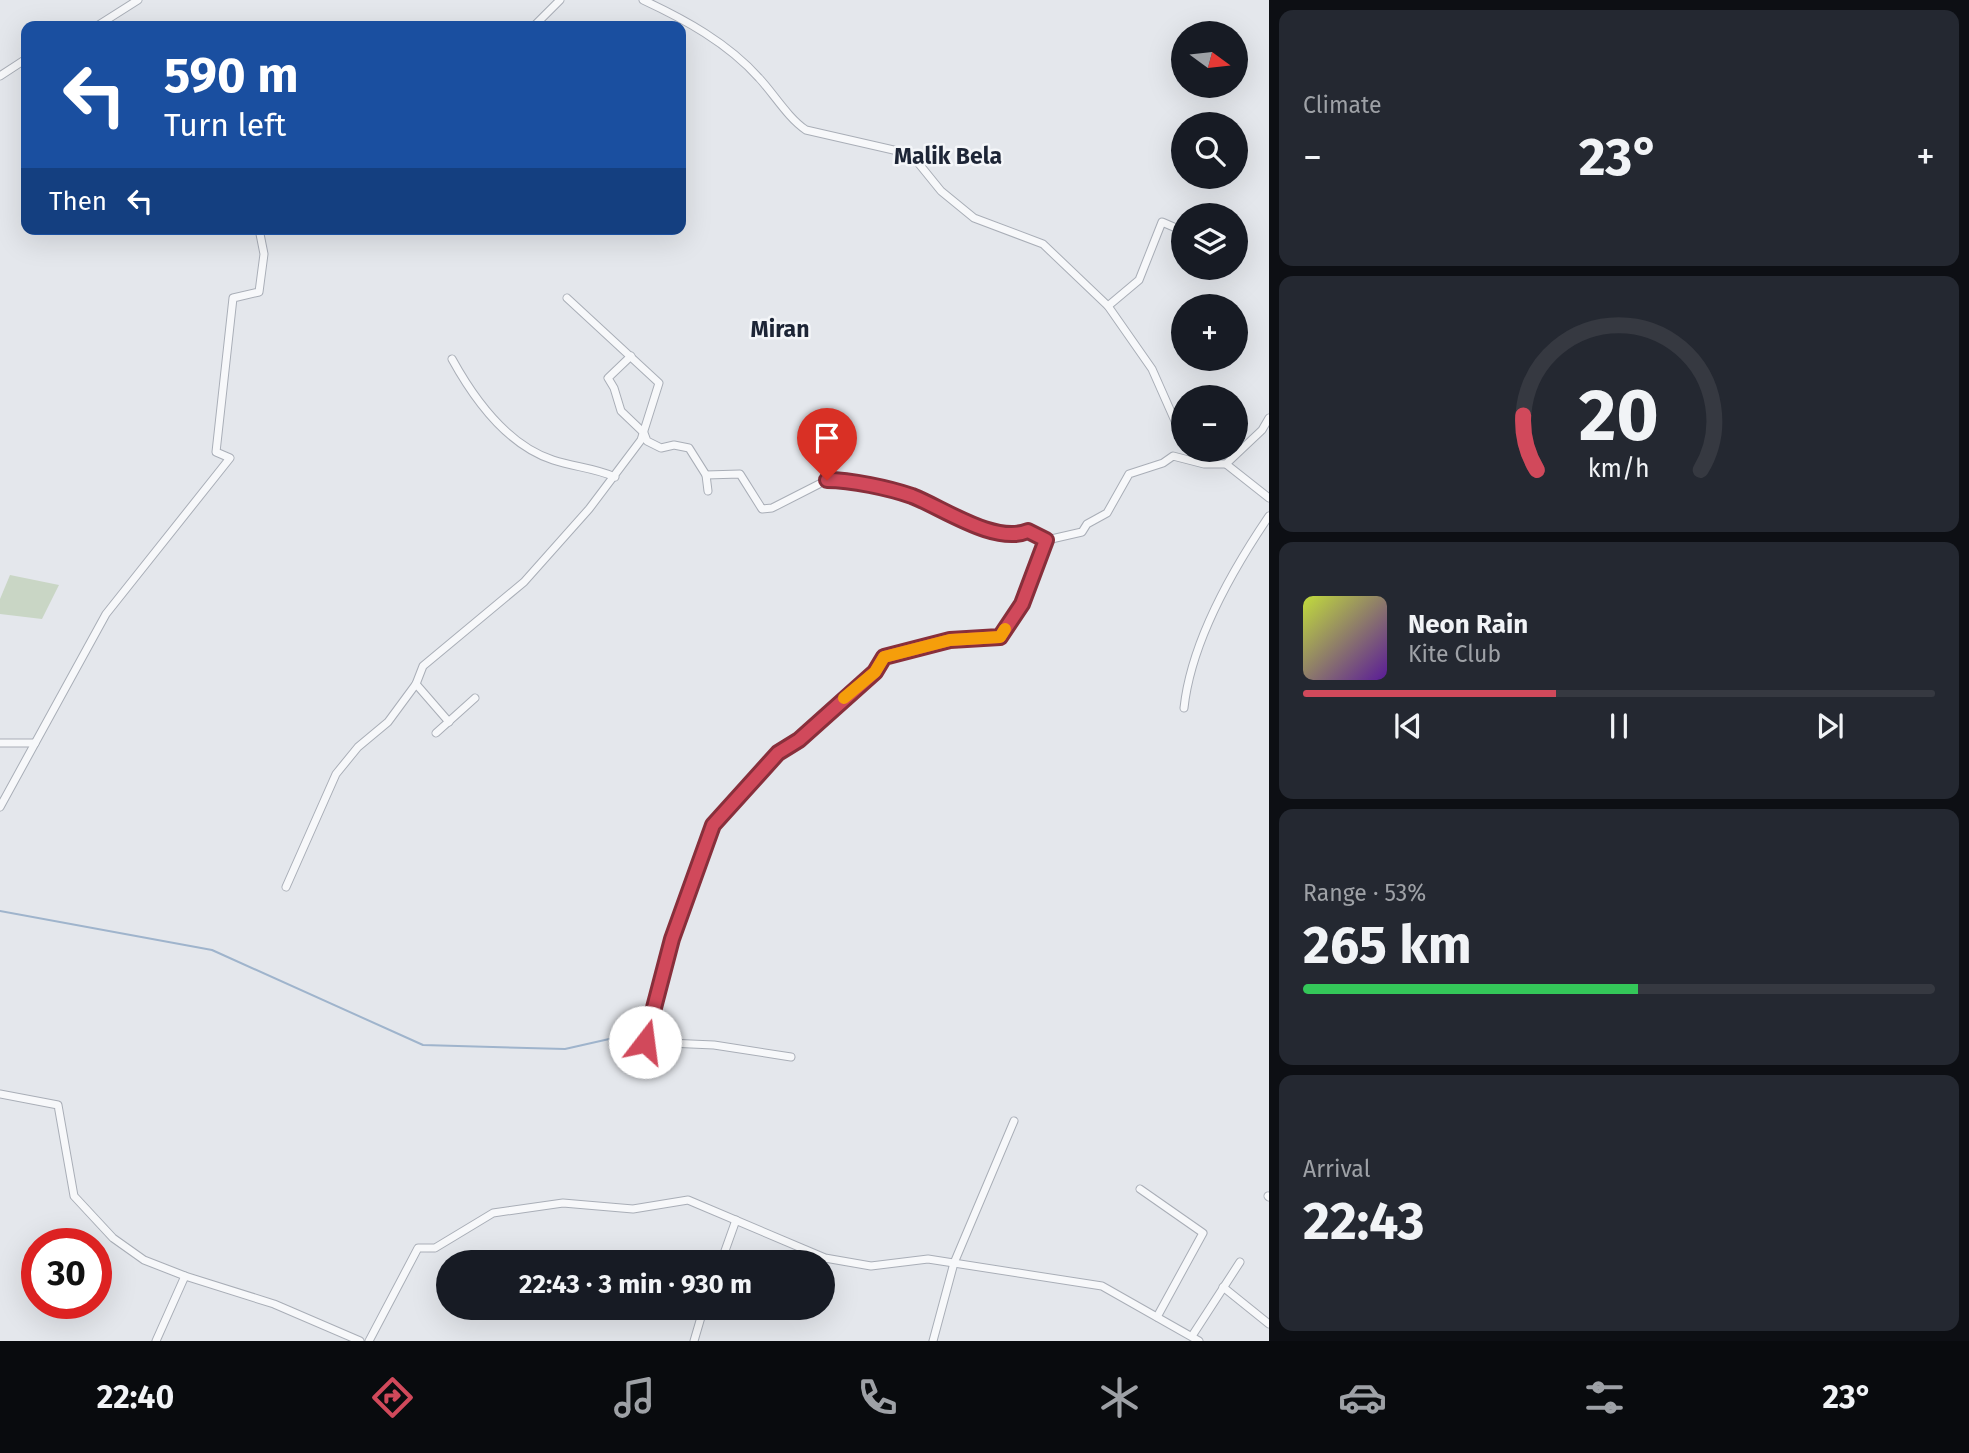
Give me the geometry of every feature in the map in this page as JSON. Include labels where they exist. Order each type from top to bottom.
[{"type":"street","points":[[105,21],[138,0]]},
{"type":"street","points":[[539,21],[560,0]]},
{"type":"street","points":[[643,0],[685,20],[713,40],[758,76],[797,124],[806,130],[911,155],[941,191],[974,218],[1044,244],[1108,306],[1152,369],[1171,412]]},
{"type":"street","points":[[0,76],[21,62]]},
{"type":"street","points":[[1108,306],[1139,280],[1162,222],[1171,226]]},
{"type":"street","points":[[0,807],[106,614],[230,458],[216,452],[233,298],[259,292],[264,254],[260,235]]},
{"type":"street","points":[[286,887],[336,774],[358,747],[388,722],[416,684],[423,666],[524,582],[615,477],[644,433],[659,383],[567,298]]},
{"type":"street","points":[[631,356],[608,378],[614,387],[621,411],[644,433],[647,441],[657,447],[674,445],[689,448],[706,475],[708,491]]},
{"type":"street","points":[[452,359],[465,382],[505,430],[554,460],[596,469],[615,477]]},
{"type":"street","points":[[1226,464],[1262,430],[1269,418]]},
{"type":"street","points":[[706,475],[740,474],[762,509],[772,508],[827,480],[843,480],[912,496],[970,524],[1018,535],[1028,531],[1046,540],[1082,532],[1087,524],[1107,513],[1129,474],[1171,457]]},
{"type":"street","points":[[1207,462],[1226,464],[1269,498]]},
{"type":"street","points":[[1184,708],[1191,667],[1231,572],[1269,516]]},
{"type":"street","points":[[791,1058],[714,1045],[645,1042],[672,939],[713,825],[778,753],[799,740],[875,672],[884,657],[950,640],[1000,637],[1022,604],[1046,540]]},
{"type":"street","points":[[416,684],[449,722]]},
{"type":"street","points":[[436,733],[475,698]]},
{"type":"street","points":[[0,743],[35,743]]},
{"type":"street","points":[[0,1094],[58,1105],[74,1196],[113,1238],[144,1260],[184,1276],[274,1304],[360,1341]]},
{"type":"street","points":[[933,1341],[954,1263],[1014,1121]]},
{"type":"street","points":[[1140,1189],[1203,1233],[1157,1317]]},
{"type":"street","points":[[369,1341],[418,1248],[435,1248],[493,1213],[563,1203],[633,1209],[688,1200],[825,1258],[871,1266],[928,1259],[1102,1286],[1196,1339],[1223,1287],[1240,1262]]},
{"type":"street","points":[[725,1250],[736,1220]]},
{"type":"street","points":[[156,1341],[184,1276]]},
{"type":"street","points":[[1223,1287],[1269,1324]]},
{"type":"street","points":[[694,1341],[701,1320]]},
{"type":"green space","points":[[10,575],[59,585],[42,619],[0,614],[0,599]]},
{"type":"waterway","points":[[0,911],[212,950],[423,1045],[565,1049],[618,1037]]},
{"type":"slow traffic","points":[[844,698],[875,672],[884,657],[950,640],[1000,637],[1005,629]]},
{"type":"district","name":"Malik Bela","points":[[948,156]]},
{"type":"district","name":"Miran","points":[[780,329]]},
{"type":"route","points":[[645,1042],[672,939],[713,825],[778,753],[799,740],[831,708],[875,672],[884,657],[950,640],[1000,637],[1022,604],[1046,540],[1028,531],[1018,535],[970,524],[912,496],[843,480],[827,480]]}]
